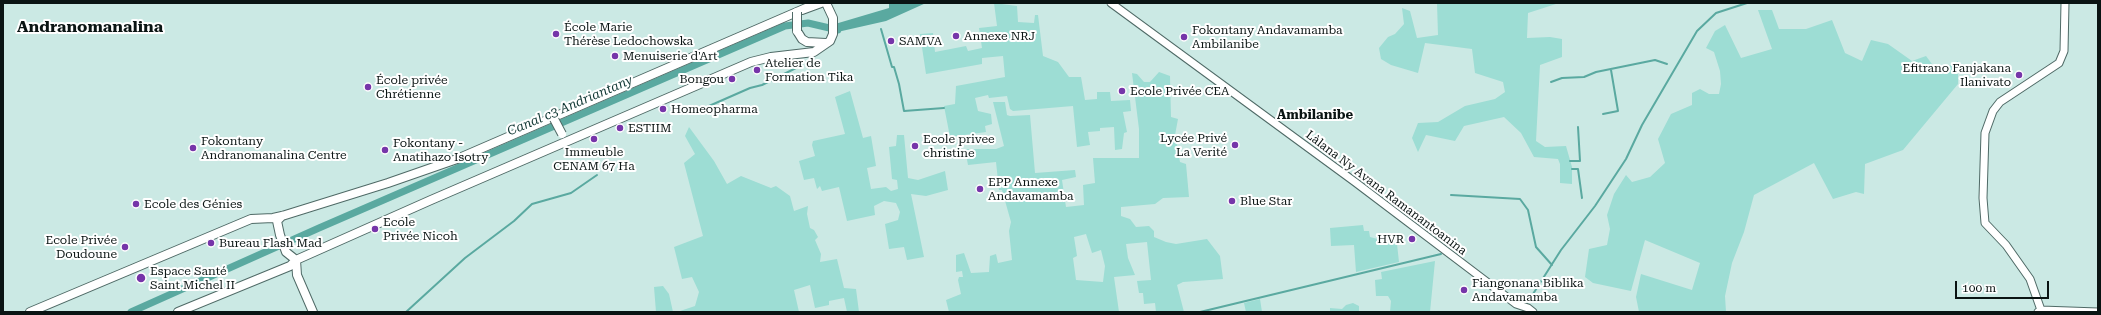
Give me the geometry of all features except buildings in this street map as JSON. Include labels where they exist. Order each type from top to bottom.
[{"type":"main road","points":[[30,312],[231,226],[251,219],[282,216],[388,183],[457,159],[807,6],[821,3]]},
{"type":"main road","points":[[178,312],[290,259],[751,62],[771,57],[814,52],[828,42],[834,21],[826,3]]},
{"type":"main road","points":[[807,6],[797,12],[797,31],[806,42],[828,42]]},
{"type":"main road","points":[[557,116],[562,134],[571,139]]},
{"type":"main road","points":[[281,238],[277,220],[282,216]]},
{"type":"main road","points":[[273,218],[313,312]]},
{"type":"main road","points":[[290,259],[309,312]]},
{"type":"street","points":[[830,3],[829,6],[834,21]]},
{"type":"street","name":"Làlana Ny Avana Ramanantoanina","points":[[1111,3],[1352,179],[1516,304],[1531,310]]},
{"type":"street","points":[[2064,3],[2064,51],[2059,63],[2000,102],[1993,111],[1985,133],[1983,198],[1985,223],[2006,245],[2030,279],[2039,311],[2098,312]]},
{"type":"shaded area","points":[[889,3],[926,3],[886,21],[833,33],[835,24],[889,8]]},
{"type":"shaded area","points":[[994,3],[1017,6],[1018,22],[1034,23],[1035,15],[1038,15],[1043,56],[1058,62],[1069,77],[1081,77],[1085,100],[1097,99],[1097,92],[1110,92],[1111,101],[1130,100],[1131,111],[1123,112],[1127,132],[1124,133],[1122,149],[1115,150],[1114,127],[1100,128],[1100,131],[1088,132],[1090,145],[1077,147],[1073,106],[1013,111],[1010,109],[1007,96],[989,98],[988,95],[975,98],[978,111],[991,114],[992,124],[985,126],[986,132],[950,137],[944,106],[955,104],[956,86],[1005,77],[1003,56],[982,58],[982,64],[926,74],[920,34],[933,33],[935,52],[966,46],[968,51],[982,48],[979,28],[997,26]]},
{"type":"shaded area","points":[[1437,3],[1559,3],[1528,13],[1527,38],[1550,37],[1562,39],[1562,57],[1540,65],[1536,141],[1545,147],[1566,146],[1572,167],[1572,184],[1560,183],[1560,164],[1558,159],[1534,157],[1521,133],[1504,117],[1464,126],[1455,141],[1426,135],[1418,152],[1412,138],[1418,123],[1438,122],[1465,106],[1495,99],[1505,92],[1503,82],[1475,73],[1472,49],[1425,43],[1418,73],[1391,65],[1381,59],[1379,48],[1388,37],[1395,34],[1404,24],[1402,8],[1410,11],[1417,38],[1438,35]]},
{"type":"shaded area","points":[[1758,10],[1772,10],[1779,29],[1806,29],[1832,20],[1845,53],[1862,61],[1871,40],[1888,44],[1912,61],[1926,56],[1938,72],[1958,61],[1958,84],[1903,150],[1865,164],[1864,194],[1856,192],[1833,199],[1814,163],[1754,195],[1744,232],[1732,263],[1725,296],[1726,312],[1639,312],[1636,297],[1641,274],[1692,290],[1700,263],[1645,240],[1631,291],[1593,283],[1585,277],[1589,249],[1607,245],[1610,229],[1607,215],[1614,194],[1626,175],[1632,182],[1650,177],[1665,163],[1658,139],[1671,114],[1692,105],[1692,93],[1700,89],[1709,94],[1719,94],[1721,84],[1720,71],[1714,52],[1706,48],[1715,31],[1725,25],[1741,58],[1772,49]]},
{"type":"shaded area","points":[[1159,72],[1170,76],[1171,117],[1178,119],[1175,135],[1180,162],[1186,164],[1189,197],[1163,198],[1155,204],[1121,207],[1121,216],[1130,219],[1136,227],[1149,226],[1154,231],[1154,237],[1166,242],[1176,244],[1207,239],[1220,256],[1223,279],[1183,282],[1177,285],[1184,312],[1156,312],[1155,303],[1144,304],[1143,293],[1139,293],[1137,281],[1151,280],[1147,242],[1126,244],[1128,258],[1135,275],[1114,277],[1119,312],[949,312],[946,300],[961,294],[958,280],[959,277],[963,277],[962,271],[956,272],[956,255],[964,253],[971,273],[989,272],[990,256],[996,254],[998,263],[1012,260],[1009,231],[1011,222],[1002,190],[999,190],[996,162],[968,165],[965,149],[996,149],[1004,146],[993,102],[1005,102],[1007,115],[1030,115],[1035,173],[1075,170],[1076,177],[1062,180],[1066,207],[1084,205],[1083,185],[1095,183],[1093,158],[1139,158],[1139,129],[1132,73],[1137,74],[1144,82],[1150,82]],"holes":[[[1086,234],[1092,253],[1101,250],[1105,266],[1103,282],[1076,280],[1073,258],[1077,256],[1074,237]]]},
{"type":"shaded area","points":[[850,91],[863,138],[871,136],[876,166],[867,168],[871,189],[886,187],[891,191],[898,189],[897,180],[892,179],[889,147],[896,146],[897,135],[904,135],[908,178],[918,180],[945,171],[948,190],[926,196],[911,194],[924,257],[907,260],[904,247],[889,249],[885,224],[898,220],[900,212],[896,203],[884,201],[874,206],[875,215],[847,221],[839,187],[822,191],[820,186],[817,189],[814,178],[804,180],[799,161],[815,156],[812,145],[813,141],[845,134],[835,97]]},
{"type":"shaded area","points":[[689,127],[714,161],[727,184],[741,176],[771,188],[776,186],[790,196],[794,211],[808,206],[807,214],[810,228],[814,230],[818,237],[815,240],[821,254],[820,262],[837,259],[844,288],[856,289],[859,312],[847,312],[844,298],[829,301],[829,305],[815,308],[810,285],[794,290],[799,312],[677,312],[695,306],[699,292],[692,277],[682,279],[674,247],[703,236],[684,163],[695,154],[685,136]]},
{"type":"shaded area","points":[[1363,225],[1364,231],[1369,231],[1370,237],[1397,244],[1399,262],[1356,272],[1354,245],[1331,246],[1330,228]]},
{"type":"shaded area","points":[[1435,261],[1430,312],[1390,312],[1391,301],[1388,296],[1376,296],[1375,280],[1382,279],[1381,272]]},
{"type":"shaded area","points":[[663,286],[669,294],[673,312],[656,312],[654,287]]},
{"type":"shaded area","points":[[1260,299],[1262,312],[1246,312],[1244,303]]},
{"type":"shaded area","points":[[1353,303],[1359,306],[1359,312],[1330,312],[1330,308],[1342,309],[1346,305]]},
{"type":"waterway","points":[[1526,305],[1561,250],[1595,206],[1626,159],[1642,125],[1697,31],[1716,13],[1747,3]]},
{"type":"waterway","name":"Canal c3 Andriantany","points":[[131,312],[319,228],[785,26],[808,23],[838,30]]},
{"type":"waterway","points":[[881,29],[892,67],[894,67],[899,84],[904,111],[944,108]]},
{"type":"waterway","points":[[1551,82],[1562,78],[1584,77],[1596,72],[1655,60],[1667,64]]},
{"type":"waterway","points":[[709,106],[750,88],[762,85],[802,65]]},
{"type":"waterway","points":[[1603,114],[1618,111],[1611,70]]},
{"type":"waterway","points":[[1570,161],[1580,161],[1578,127]]},
{"type":"waterway","points":[[1572,169],[1578,169],[1582,198]]},
{"type":"waterway","points":[[406,312],[465,258],[514,221],[532,204],[571,193],[597,175]]},
{"type":"waterway","points":[[1451,195],[1520,199],[1528,210],[1536,247],[1552,265]]},
{"type":"waterway","points":[[1200,312],[1441,254]]},
{"type":"place","name":"École Marie Thérèse Ledochowska","points":[[556,34]]},
{"type":"place","name":"Annexe NRJ","points":[[956,36]]},
{"type":"place","name":"Fokontany Andavamamba Ambilanibe","points":[[1184,37]]},
{"type":"place","name":"SAMVA","points":[[891,41]]},
{"type":"place","name":"Menuiserie d'Art","points":[[615,56]]},
{"type":"place","name":"Atelier de Formation Tika","points":[[757,70]]},
{"type":"place","name":"Efitrano Fanjakana Ilanivato","points":[[2019,75]]},
{"type":"place","name":"Bongou","points":[[732,79]]},
{"type":"place","name":"École privée Chrétienne","points":[[368,87]]},
{"type":"place","name":"Ecole Privée CEA","points":[[1122,91]]},
{"type":"place","name":"Homeopharma","points":[[663,109]]},
{"type":"place","name":"ESTIIM","points":[[620,128]]},
{"type":"place","name":"Immeuble CENAM 67 Ha","points":[[594,139]]},
{"type":"place","name":"Lycée Privé La Verité","points":[[1235,145]]},
{"type":"place","name":"Ecole privee christine","points":[[915,146]]},
{"type":"place","name":"Fokontany Andranomanalina Centre","points":[[193,148]]},
{"type":"place","name":"Fokontany - Anatihazo Isotry","points":[[385,150]]},
{"type":"place","name":"EPP Annexe Andavamamba","points":[[980,189]]},
{"type":"place","name":"Blue Star","points":[[1232,201]]},
{"type":"place","name":"Ecole des Génies","points":[[136,204]]},
{"type":"place","name":"Ecole Privée Nicoh","points":[[375,229]]},
{"type":"place","name":"HVR","points":[[1412,239]]},
{"type":"place","name":"Bureau Flash Mad","points":[[211,243]]},
{"type":"place","name":"Ecole Privée Doudoune","points":[[125,247]]},
{"type":"place","name":"Espace Santé Saint Michel II","points":[[141,278]]},
{"type":"place","name":"Fiangonana Biblika Andavamamba","points":[[1464,290]]},
{"type":"district","name":"Andranomanalina","points":[[90,27]]},
{"type":"district","name":"Ambilanibe","points":[[1315,115]]}]
